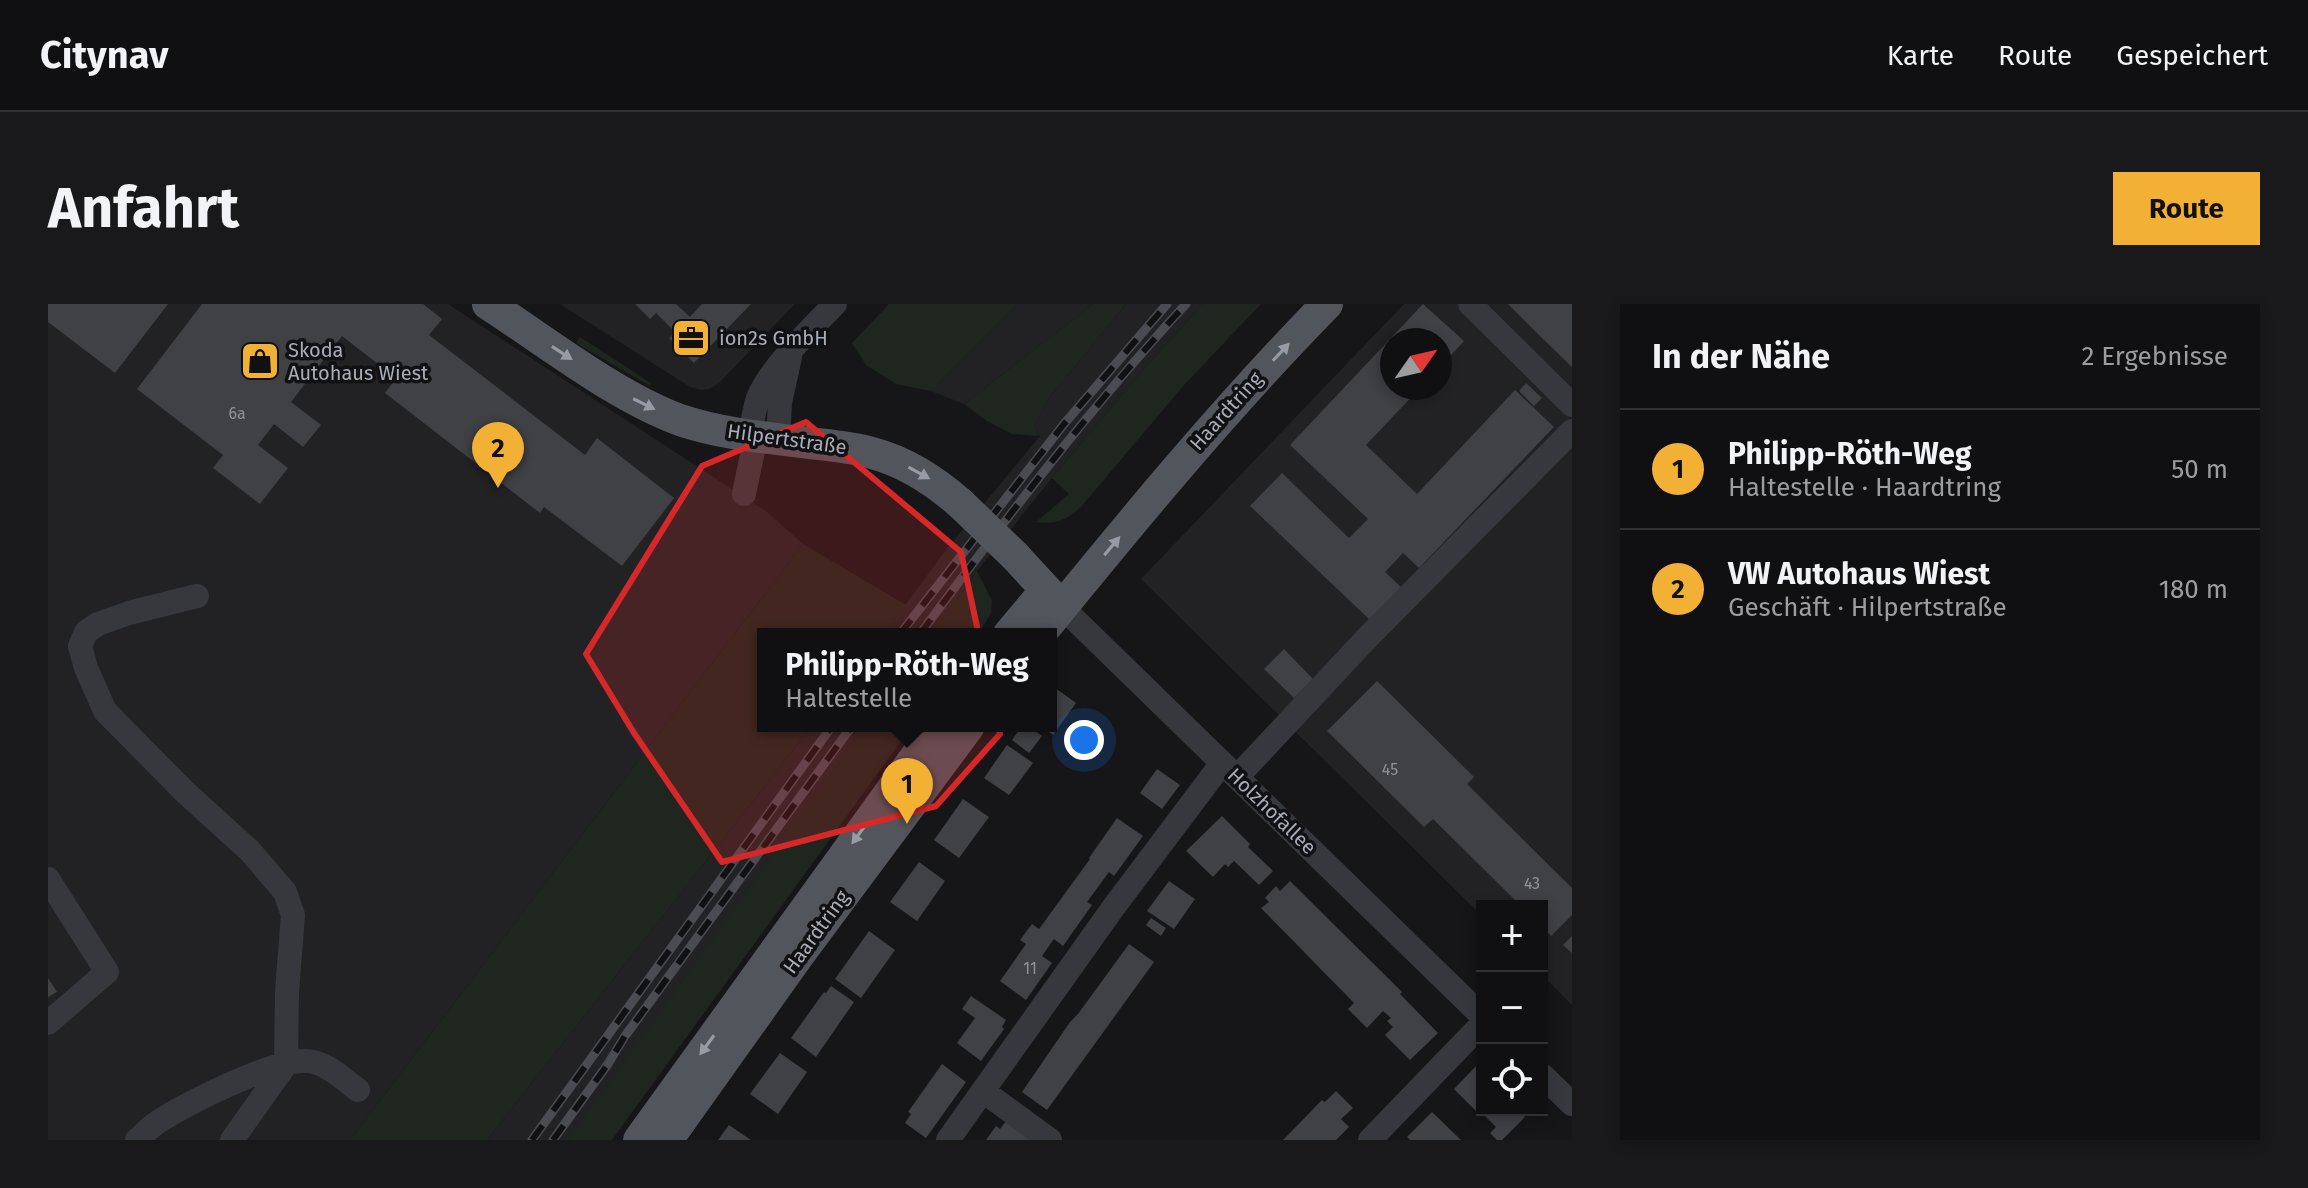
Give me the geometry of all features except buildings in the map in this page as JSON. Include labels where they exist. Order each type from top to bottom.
[{"type":"main road","name":"Hilpertstraße","points":[[488,304],[633,398],[691,423],[761,437],[872,452],[913,468],[961,504],[1054,598]]},
{"type":"main road","name":"Haardtring","points":[[1016,628],[1054,598],[1327,304]]},
{"type":"main road","name":"Haardtring","points":[[1042,628],[1054,598]]},
{"type":"main road","name":"Haardtring","points":[[639,1140],[934,732]]},
{"type":"main road","name":"Haardtring","points":[[667,1140],[798,956],[965,732]]},
{"type":"street","points":[[744,494],[761,437],[780,403],[792,351],[835,304]]},
{"type":"street","points":[[1470,304],[1572,405]]},
{"type":"street","points":[[948,1140],[1113,908],[1230,770],[1367,638],[1572,431]]},
{"type":"street","points":[[197,596],[98,624],[86,632],[80,646],[105,711],[185,792],[250,851],[285,892],[293,915],[287,991],[286,1064],[232,1140]]},
{"type":"street","name":"Holzhofallee","points":[[1054,598],[1476,1010]]},
{"type":"street","points":[[48,879],[107,972],[48,1023]]},
{"type":"street","points":[[1370,1140],[1476,1030]]},
{"type":"street","points":[[137,1140],[159,1121],[237,1081],[286,1064],[305,1061],[321,1063],[358,1090]]},
{"type":"street","points":[[1548,1081],[1572,1104]]},
{"type":"street","points":[[983,1091],[1050,1140]]},
{"type":"highlighted area","points":[[806,422],[961,552],[1000,734],[936,806],[722,862],[634,733],[586,654],[702,466]]},
{"type":"shaded area","points":[[48,304],[448,304],[767,512],[803,544],[350,1140],[48,1140]]},
{"type":"shaded area","points":[[560,304],[795,304],[719,383],[701,390],[690,387]]},
{"type":"shaded area","points":[[889,304],[1018,304],[931,391],[896,384],[866,365],[852,343]]},
{"type":"shaded area","points":[[1018,304],[1093,304],[964,404],[931,391]]},
{"type":"shaded area","points":[[1093,304],[1126,304],[1049,398],[1034,426],[1040,436],[1012,434],[964,404]]},
{"type":"shaded area","points":[[1126,304],[1203,304],[1052,478],[977,571],[937,628],[888,628],[948,547],[1040,436],[1034,426],[1049,398]]},
{"type":"shaded area","points":[[1203,304],[1261,304],[1185,384],[1080,508],[1060,521],[1036,522],[1069,494],[1052,478]]},
{"type":"shaded area","points":[[1404,304],[1572,304],[1572,1005],[1548,981],[1548,900],[1476,900],[1476,910],[1141,579],[1380,329],[1380,400],[1452,400],[1452,328],[1381,328]]},
{"type":"shaded area","points":[[580,337],[651,383],[650,386],[576,343]]},
{"type":"shaded area","points":[[803,544],[906,605],[889,628],[757,628],[757,732],[807,732],[487,1140],[350,1140]]},
{"type":"shaded area","points":[[977,571],[992,601],[991,613],[982,628],[936,628]]},
{"type":"shaded area","points":[[807,732],[863,732],[569,1140],[487,1140]]},
{"type":"shaded area","points":[[862,732],[908,732],[612,1140],[568,1140]]},
{"type":"railway","points":[[905,628],[1064,424],[1167,304]]},
{"type":"railway","points":[[925,628],[1048,466],[1186,304]]},
{"type":"railway","points":[[532,1140],[828,732]]},
{"type":"railway","points":[[553,1140],[625,1036],[848,732]]},
{"type":"place","name":"ion2s GmbH","points":[[691,338]]},
{"type":"place","name":"Skoda Autohaus Wiest","points":[[260,361]]},
{"type":"place","name":"VW Autohaus Wiest","points":[[498,488]]},
{"type":"place","name":"Philipp-Röth-Weg","points":[[907,824]]}]
